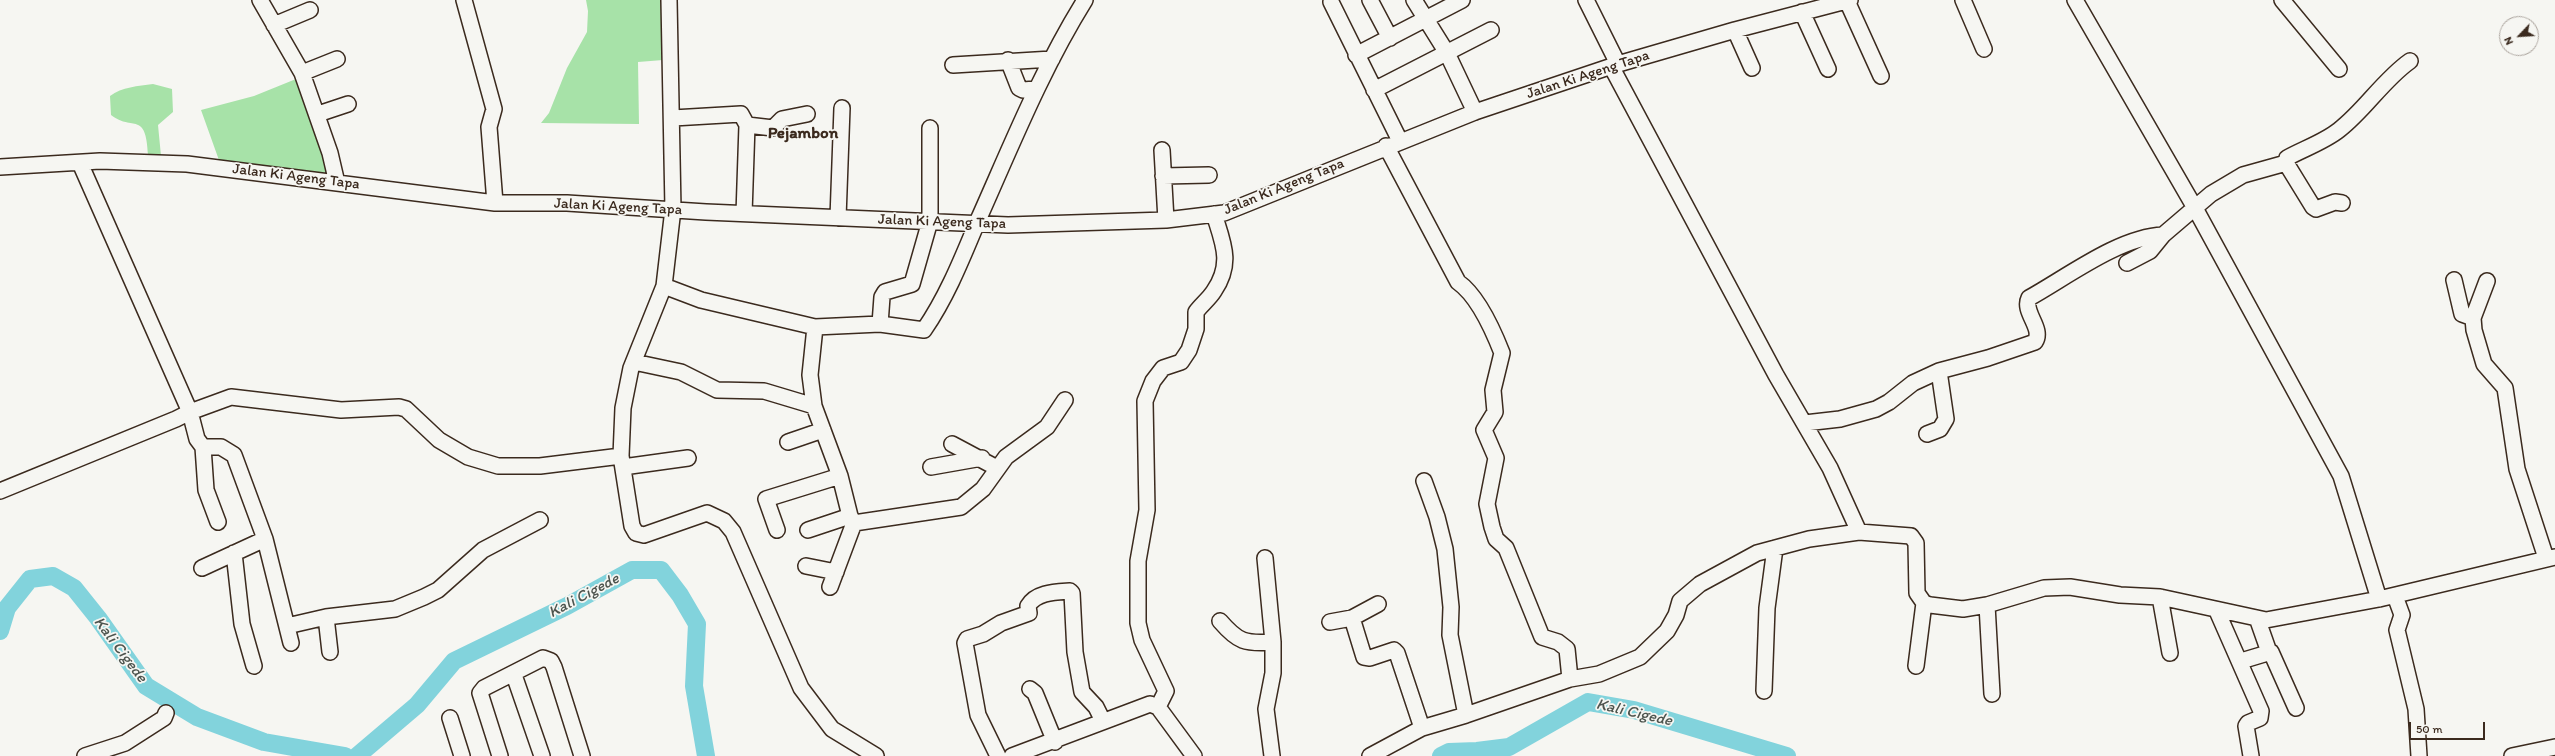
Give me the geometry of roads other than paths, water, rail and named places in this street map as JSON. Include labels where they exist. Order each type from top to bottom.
[{"type":"street","points":[[260,0],[302,73],[318,114],[337,183]]},
{"type":"street","points":[[464,0],[494,109],[489,127],[495,203]]},
{"type":"street","points":[[669,0],[673,118],[673,209],[664,286],[626,384],[623,408],[622,462],[632,526],[636,533],[644,535],[707,513],[724,521],[733,532],[748,564],[801,688],[832,729],[876,756]]},
{"type":"street","points":[[664,286],[708,302],[815,327],[880,324],[924,330],[953,279],[1036,89],[1085,0]]},
{"type":"street","points":[[1370,0],[1390,38]]},
{"type":"street","points":[[1414,0],[1424,19],[1446,53],[1475,112]]},
{"type":"street","points":[[1586,0],[1615,65],[1776,375],[1830,468],[1859,532]]},
{"type":"street","points":[[1848,0],[1881,76]]},
{"type":"street","name":"Jalan Ki Ageng Tapa","points":[[0,167],[80,162],[187,164],[495,203],[567,203],[744,214],[1008,225],[1166,220],[1224,213],[1255,202],[1386,146],[1475,112],[1615,65],[1735,30],[1848,0]]},
{"type":"street","points":[[1963,0],[1984,49]]},
{"type":"street","points":[[2075,0],[2195,208],[2346,487],[2379,599]]},
{"type":"street","points":[[2282,0],[2340,69]]},
{"type":"street","points":[[1356,55],[1456,1]]},
{"type":"street","points":[[1331,2],[1400,141]]},
{"type":"street","points":[[274,26],[310,10]]},
{"type":"street","points":[[1802,12],[1828,69]]},
{"type":"street","points":[[1374,90],[1490,30]]},
{"type":"street","points":[[1735,30],[1752,68]]},
{"type":"street","points":[[953,65],[1052,58]]},
{"type":"street","points":[[302,73],[337,59]]},
{"type":"street","points":[[1008,60],[1019,88],[1023,90],[1036,89]]},
{"type":"street","points":[[2342,203],[2335,202],[2316,209],[2313,207],[2286,163],[2287,158],[2340,129],[2376,96],[2395,72],[2410,61]]},
{"type":"street","points":[[318,114],[348,104]]},
{"type":"street","points":[[838,218],[842,108]]},
{"type":"street","points":[[673,118],[741,114],[747,126],[744,214]]},
{"type":"street","points":[[747,126],[773,128],[782,119],[807,114]]},
{"type":"street","points":[[880,324],[882,297],[885,292],[912,284],[930,221],[930,128]]},
{"type":"street","points":[[1386,146],[1458,282],[1467,290],[1478,307],[1502,353],[1493,390],[1495,412],[1484,430],[1496,458],[1487,495],[1488,513],[1495,536],[1506,548],[1542,637],[1558,642],[1567,648],[1570,679]]},
{"type":"street","points":[[1162,150],[1166,220]]},
{"type":"street","points":[[80,162],[190,412],[197,439],[203,447],[206,490],[218,522]]},
{"type":"street","points":[[2127,263],[2150,251],[2163,235],[2211,194],[2243,175],[2286,163]]},
{"type":"street","points":[[1163,176],[1209,175]]},
{"type":"street","points":[[1158,707],[1166,691],[1142,640],[1137,601],[1138,561],[1147,510],[1145,401],[1153,381],[1163,368],[1181,362],[1189,350],[1196,328],[1196,312],[1214,292],[1222,276],[1226,258],[1214,214]]},
{"type":"street","points":[[1805,423],[1840,419],[1876,409],[1889,402],[1913,383],[1939,371],[1988,358],[2035,342],[2037,335],[2027,304],[2029,298],[2072,272],[2136,240],[2163,235]]},
{"type":"street","points":[[2454,280],[2462,314],[2473,318]]},
{"type":"street","points":[[1370,756],[1422,728],[1466,715],[1570,679],[1599,674],[1640,657],[1667,631],[1676,615],[1680,601],[1685,597],[1730,566],[1757,553],[1809,540],[1859,532],[1904,534],[1914,539],[1916,587],[1919,598],[1924,603],[1963,609],[1987,605],[2028,592],[2056,586],[2120,595],[2160,597],[2257,618],[2274,619],[2394,596],[2551,557],[2517,469],[2505,388],[2484,364],[2473,318],[2487,281]]},
{"type":"street","points":[[815,327],[810,375],[814,406],[840,476],[852,520],[830,587]]},
{"type":"street","points":[[634,362],[680,372],[717,390],[764,390],[814,406]]},
{"type":"street","points":[[1927,434],[1940,430],[1946,419],[1939,371]]},
{"type":"street","points":[[0,491],[190,412],[231,397],[341,410],[399,407],[406,409],[439,440],[468,456],[498,466],[540,466],[688,458]]},
{"type":"street","points":[[808,530],[852,520],[956,509],[983,490],[997,468],[1013,450],[1047,427],[1065,400]]},
{"type":"street","points":[[788,442],[823,430]]},
{"type":"street","points":[[952,444],[982,458],[997,468]]},
{"type":"street","points":[[203,447],[221,447],[234,455],[265,539],[291,643]]},
{"type":"street","points":[[931,467],[982,458]]},
{"type":"street","points":[[777,530],[766,499],[840,476]]},
{"type":"street","points":[[1424,481],[1437,517],[1445,549],[1451,607],[1450,635],[1466,715]]},
{"type":"street","points":[[287,626],[326,617],[389,610],[424,597],[438,590],[483,550],[540,520]]},
{"type":"street","points":[[202,568],[265,539]]},
{"type":"street","points":[[1764,691],[1767,608],[1775,548]]},
{"type":"street","points":[[234,552],[242,624],[254,666]]},
{"type":"street","points":[[1265,558],[1273,642],[1273,673],[1266,709],[1272,756]]},
{"type":"street","points":[[806,566],[836,572]]},
{"type":"street","points":[[998,756],[978,715],[965,643],[967,639],[983,634],[1001,623],[1030,613],[1028,606],[1031,601],[1046,593],[1070,591],[1072,593],[1075,652],[1082,692],[1096,706],[1103,721]]},
{"type":"street","points":[[2394,596],[2402,615],[2397,630],[2416,714],[2419,756]]},
{"type":"street","points":[[2160,597],[2170,653]]},
{"type":"street","points":[[1916,666],[1924,603]]},
{"type":"street","points":[[1330,622],[1352,618],[1378,604]]},
{"type":"street","points":[[1987,605],[1992,694]]},
{"type":"street","points":[[2217,610],[2262,715],[2246,726],[2251,756]]},
{"type":"street","points":[[326,617],[330,652]]},
{"type":"street","points":[[1352,618],[1364,657],[1370,658],[1394,650],[1397,653],[1422,728]]},
{"type":"street","points":[[2257,618],[2269,652],[2273,654],[2296,708]]},
{"type":"street","points":[[1220,621],[1234,637],[1255,644],[1273,642]]},
{"type":"street","points":[[2240,661],[2269,652]]},
{"type":"street","points":[[500,756],[480,701],[480,693],[484,688],[514,675],[543,658],[551,661],[582,756]]},
{"type":"street","points":[[514,675],[542,756]]},
{"type":"street","points":[[1030,689],[1035,693],[1054,742]]},
{"type":"street","points":[[1012,756],[1054,742],[1103,721],[1150,704],[1158,707],[1194,756]]},
{"type":"street","points":[[85,756],[125,743],[164,718],[166,713]]},
{"type":"street","points":[[450,718],[462,756]]},
{"type":"street","points":[[2512,756],[2555,747]]},
{"type":"waterway","name":"Kali Cigede","points":[[357,756],[417,705],[454,661],[567,606],[632,570],[661,570],[680,595],[697,624],[694,686],[706,756]]},
{"type":"waterway","name":"Kali Cigede","points":[[0,631],[7,608],[30,579],[53,576],[74,588],[98,618],[146,686],[197,717],[264,742],[345,756]]},
{"type":"waterway","name":"Kali Cigede","points":[[1441,756],[1449,752],[1477,751],[1509,747],[1588,702],[1634,710],[1787,756]]},
{"type":"district","name":"Pejambon","points":[[803,134]]}]
